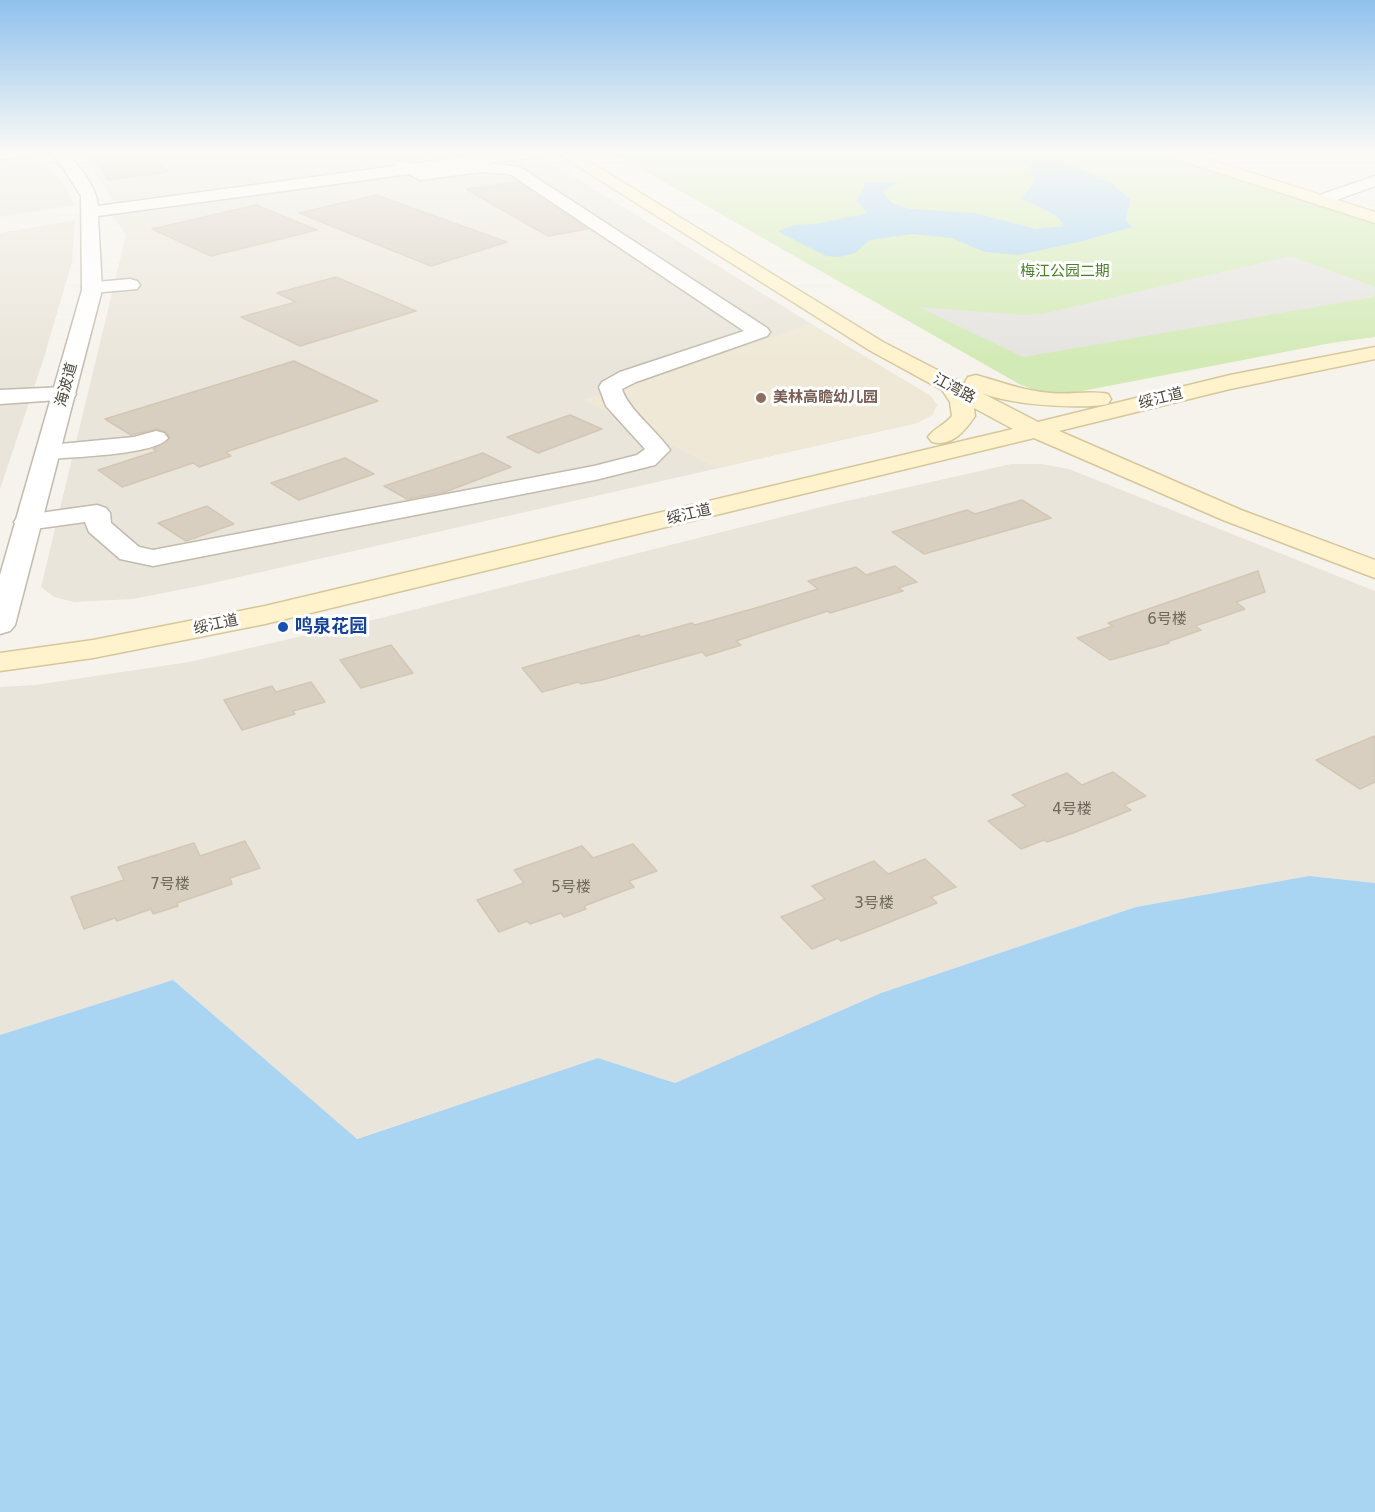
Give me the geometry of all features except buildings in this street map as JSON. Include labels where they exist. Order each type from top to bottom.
[{"type":"main road","name":"江湾路","points":[[675,222],[876,346],[951,388],[1375,555]]},
{"type":"main road","name":"江湾路","points":[[696,222],[819,297],[976,382],[1025,417],[1232,515],[1375,570]]},
{"type":"main road","name":"绥江道","points":[[1114,403],[1224,370],[1375,345]]},
{"type":"main road","name":"绥江道","points":[[0,662],[93,649],[244,619],[951,443],[1025,417],[1114,403],[1375,353]]},
{"type":"main road","points":[[951,388],[961,402],[964,416],[954,429],[951,443],[980,440],[1025,417],[976,382]]},
{"type":"main road","points":[[976,382],[1035,400],[1114,403]]},
{"type":"main road","name":"绥江道","points":[[0,642],[187,612],[951,443]]},
{"type":"street","name":"海波道","points":[[0,625],[27,522],[65,394],[92,287],[90,222]]},
{"type":"street","points":[[27,522],[97,513],[98,526],[130,553],[153,558],[595,473],[646,460],[658,450],[614,401],[610,387],[628,377],[760,332],[592,222]]},
{"type":"street","points":[[92,287],[130,285]]},
{"type":"street","points":[[0,397],[65,394]]},
{"type":"street","points":[[49,452],[136,444],[156,438]]},
{"type":"shaded area","points":[[75,222],[72,262],[42,364],[0,489],[0,233]]},
{"type":"shaded area","points":[[117,222],[647,222],[931,396],[937,405],[932,415],[917,423],[204,585],[133,599],[74,602],[54,597],[41,587],[126,235]]},
{"type":"shaded area","points":[[1291,256],[1375,287],[1374,297],[1023,357],[919,307],[1022,315],[1042,314]]},
{"type":"shaded area","name":"美林高瞻幼儿园","points":[[811,324],[931,396],[937,405],[932,415],[917,423],[717,468],[583,400]]},
{"type":"shaded area","name":"鸣泉花园","points":[[1011,464],[1042,464],[1069,469],[1375,591],[1375,883],[1309,876],[1136,907],[881,993],[675,1083],[598,1058],[356,1139],[173,980],[0,1035],[0,687],[35,685],[189,662],[381,618],[829,505]]},
{"type":"green space","name":"梅江公园二期","points":[[734,222],[1375,223],[1375,337],[1331,343],[1072,393],[1042,393],[1019,384]]},
{"type":"water","points":[[827,222],[1008,222],[1036,229],[1064,226],[1061,222],[1127,222],[1133,227],[1019,255],[985,252],[951,238],[913,234],[870,240],[855,253],[839,257],[826,256],[777,231],[796,225]]},
{"type":"water","points":[[1309,876],[1375,883],[1375,1512],[0,1512],[0,1035],[173,980],[357,1139],[598,1058],[675,1083],[881,993],[1136,907]]},
{"type":"place","name":"美林高瞻幼儿园","points":[[761,398]]},
{"type":"place","name":"鸣泉花园","points":[[283,627]]}]
